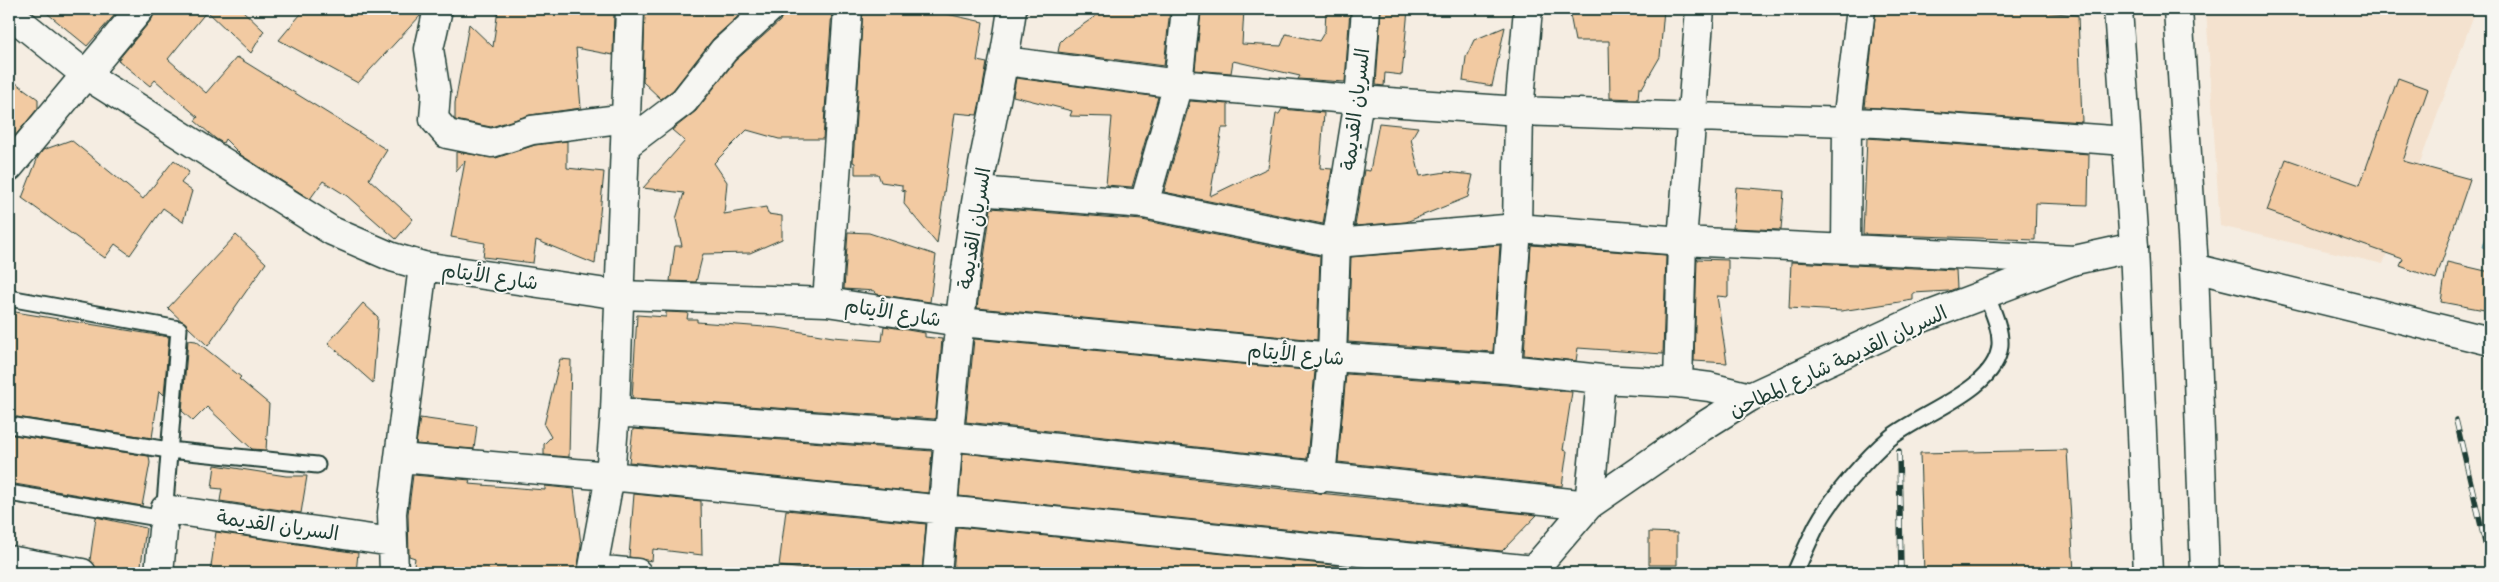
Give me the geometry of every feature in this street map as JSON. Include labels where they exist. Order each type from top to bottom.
[{"type":"street","points":[[9,167],[140,9]]},
{"type":"street","points":[[438,9],[429,49],[436,93],[434,119],[447,134],[492,143],[532,130],[627,118]]},
{"type":"street","points":[[630,9],[615,412],[610,476],[593,571],[637,573]]},
{"type":"street","points":[[626,145],[684,101],[724,50],[769,9]]},
{"type":"street","points":[[827,302],[848,9]]},
{"type":"street","name":"السريان القديمة","points":[[936,573],[947,436],[960,322],[978,191],[1005,61],[1012,9]]},
{"type":"street","points":[[1144,204],[1178,84],[1186,9]]},
{"type":"street","name":"السريان القديمة","points":[[1321,478],[1332,357],[1336,243],[1359,100],[1366,9]]},
{"type":"street","points":[[1507,369],[1517,228],[1519,111],[1528,9]]},
{"type":"street","points":[[1678,383],[1682,241],[1700,9]]},
{"type":"street","points":[[1846,248],[1847,122],[1862,9]]},
{"type":"street","points":[[2118,9],[2134,247],[2148,573]]},
{"type":"street","points":[[2178,9],[2194,268],[2205,573]]},
{"type":"street","name":"شارع الأيتام","points":[[9,13],[86,75],[332,231],[392,257],[423,266],[620,295],[827,302],[960,322],[1332,357],[1507,369],[1602,379],[1678,383],[1710,387],[1750,398]]},
{"type":"street","points":[[1005,61],[1178,84],[1359,100],[1519,111],[1847,122],[2126,141]]},
{"type":"street","points":[[978,191],[1144,204],[1336,243],[1517,228],[1682,241],[2075,260]]},
{"type":"street","name":"السريان القديمة شارع المطاحن","points":[[1534,572],[1589,505],[1702,427],[1750,398],[1917,320],[2075,260],[2134,247]]},
{"type":"street","points":[[394,573],[392,513],[423,266]]},
{"type":"street","points":[[2194,268],[2490,341]]},
{"type":"street","points":[[615,412],[947,436],[1321,478],[1589,505],[1602,379]]},
{"type":"street","points":[[400,458],[610,476],[1534,572]]},
{"type":"street","points":[[159,573],[164,519]]},
{"type":"street","name":"السريان القديمة","points":[[164,519],[392,542]]},
{"type":"street","points":[[9,560],[82,573]]},
{"type":"lane","points":[[1795,573],[1818,523],[1859,468],[1891,437],[1980,382],[2000,347],[1999,330],[1986,294]]},
{"type":"lane","points":[[9,298],[179,329],[164,519],[9,493]]},
{"type":"lane","points":[[9,425],[169,450],[317,465]]},
{"type":"shaded area","points":[[2206,9],[2476,9],[2383,264],[2220,226]]},
{"type":"water","points":[[2490,221],[2490,249],[2482,247]]},
{"type":"building","points":[[42,9],[117,9],[119,10],[87,46]]},
{"type":"building","points":[[155,9],[241,9],[264,31],[251,53],[207,11],[168,59],[206,93],[237,57],[387,150],[369,179],[413,219],[396,239],[347,196],[323,181],[310,199],[241,155],[225,139],[223,143],[216,139],[195,121],[198,117],[155,80],[150,86],[118,60],[152,19]]},
{"type":"building","points":[[305,9],[422,9],[421,15],[358,83],[279,40]]},
{"type":"building","points":[[498,9],[614,9],[613,55],[576,48],[581,108],[530,115],[491,127],[455,120],[455,103],[469,24],[493,47]]},
{"type":"building","points":[[645,9],[746,9],[713,39],[673,90],[661,99],[643,82]]},
{"type":"building","points":[[784,9],[832,9],[823,139],[779,139],[747,130],[714,163],[727,182],[724,214],[766,207],[768,214],[782,216],[782,239],[750,253],[703,254],[696,282],[670,281],[675,246],[682,246],[676,219],[684,193],[643,188],[685,141],[672,130],[696,111],[735,61],[780,21]]},
{"type":"building","points":[[863,9],[924,9],[983,22],[977,61],[987,63],[981,97],[977,115],[955,113],[937,244],[904,204],[905,191],[902,190],[902,185],[881,182],[878,174],[855,174],[855,163],[853,162]]},
{"type":"building","points":[[1106,9],[1170,9],[1164,66],[1058,52],[1060,42],[1065,37]]},
{"type":"building","points":[[1207,9],[1244,9],[1242,44],[1281,46],[1286,34],[1319,41],[1325,31],[1326,9],[1350,9],[1345,82],[1298,79],[1300,76],[1233,61],[1231,73],[1195,70],[1201,13],[1208,14]]},
{"type":"building","points":[[1381,9],[1408,9],[1402,75],[1385,73],[1384,86],[1376,85]]},
{"type":"building","points":[[1569,9],[1664,9],[1660,57],[1642,88],[1639,88],[1638,99],[1610,98],[1609,41],[1575,41]]},
{"type":"building","points":[[1876,9],[2010,9],[2078,15],[2082,122],[1865,107]]},
{"type":"building","points":[[1505,27],[1492,86],[1463,81],[1466,57],[1474,40]]},
{"type":"building","points":[[9,78],[38,99],[38,108],[9,143]]},
{"type":"building","points":[[1016,78],[1158,97],[1132,187],[1106,185],[1112,117],[1070,116],[1072,111],[1013,96]]},
{"type":"building","points":[[2398,78],[2428,89],[2403,161],[2470,179],[2436,279],[2400,266],[2403,259],[2267,211],[2286,159],[2360,185]]},
{"type":"building","points":[[1190,101],[1228,104],[1228,128],[1222,128],[1210,196],[1268,168],[1276,114],[1279,114],[1282,109],[1324,113],[1320,168],[1332,169],[1323,224],[1164,192]]},
{"type":"building","points":[[1379,123],[1418,127],[1411,139],[1420,176],[1446,172],[1473,175],[1468,197],[1406,222],[1355,226],[1364,170],[1370,171]]},
{"type":"building","points":[[1867,138],[2089,154],[2088,205],[2036,203],[2035,240],[1863,234]]},
{"type":"building","points":[[71,140],[143,199],[174,160],[189,172],[181,183],[192,191],[183,222],[163,208],[130,255],[115,244],[105,258],[22,198],[38,157],[43,150]]},
{"type":"building","points":[[567,141],[567,168],[604,172],[595,264],[536,240],[533,263],[483,257],[485,243],[451,237],[465,161],[456,171],[456,152],[496,158],[535,145]]},
{"type":"building","points":[[1736,187],[1784,191],[1781,230],[1733,228]]},
{"type":"building","points":[[991,208],[1142,220],[1320,256],[1317,340],[977,308]]},
{"type":"building","points":[[848,232],[869,233],[936,255],[930,302],[876,294],[875,291],[844,289]]},
{"type":"building","points":[[236,235],[266,263],[208,346],[168,308]]},
{"type":"building","points":[[1500,245],[1493,352],[1348,342],[1351,257]]},
{"type":"building","points":[[1531,245],[1666,255],[1663,354],[1578,348],[1576,361],[1524,355]]},
{"type":"building","points":[[1697,259],[1728,260],[1728,297],[1717,296],[1727,363],[1694,361]]},
{"type":"building","points":[[1791,262],[1956,270],[1957,288],[1949,291],[1913,293],[1913,300],[1841,311],[1789,308]]},
{"type":"building","points":[[2447,262],[2490,272],[2490,311],[2441,302]]},
{"type":"building","points":[[363,303],[378,317],[373,383],[328,343]]},
{"type":"building","points":[[9,311],[169,337],[164,395],[159,390],[152,438],[9,416]]},
{"type":"building","points":[[666,312],[688,313],[687,319],[697,319],[697,322],[778,328],[833,337],[882,341],[884,326],[925,333],[925,337],[942,339],[935,419],[632,398],[637,315],[666,317]]},
{"type":"building","points":[[974,339],[1315,371],[1307,459],[966,422]]},
{"type":"building","points":[[188,340],[196,341],[241,377],[239,379],[269,404],[266,450],[252,449],[207,407],[193,421],[182,411]]},
{"type":"building","points":[[560,359],[571,360],[569,457],[544,455],[544,444],[551,437],[544,425]]},
{"type":"building","points":[[1346,374],[1506,385],[1572,392],[1563,450],[1567,451],[1562,486],[1338,462]]},
{"type":"building","points":[[420,418],[477,426],[474,449],[416,444]]},
{"type":"building","points":[[633,429],[932,451],[928,493],[629,462]]},
{"type":"building","points":[[9,434],[149,456],[150,463],[142,506],[9,483]]},
{"type":"building","points":[[2067,450],[2074,573],[1924,573],[1920,453]]},
{"type":"building","points":[[963,453],[1319,493],[1537,515],[1502,551],[959,496]]},
{"type":"building","points":[[215,465],[286,476],[307,476],[301,513],[220,501],[222,489],[212,488]]},
{"type":"building","points":[[413,475],[470,480],[469,484],[545,490],[545,486],[574,489],[581,544],[577,573],[501,573],[465,567],[464,573],[413,573],[415,558],[409,556],[408,514]]},
{"type":"building","points":[[634,494],[701,501],[702,555],[653,549],[652,561],[629,557]]},
{"type":"building","points":[[786,510],[926,524],[922,573],[836,573],[779,566]]},
{"type":"building","points":[[96,517],[146,528],[140,573],[97,571],[90,560]]},
{"type":"building","points":[[957,527],[1412,573],[953,573]]},
{"type":"building","points":[[216,532],[358,553],[356,573],[210,573]]},
{"type":"building","points":[[1649,532],[1677,533],[1677,565],[1649,565]]},
{"type":"railway","points":[[2456,420],[2490,564]]},
{"type":"railway","points":[[1899,451],[1901,573]]}]
